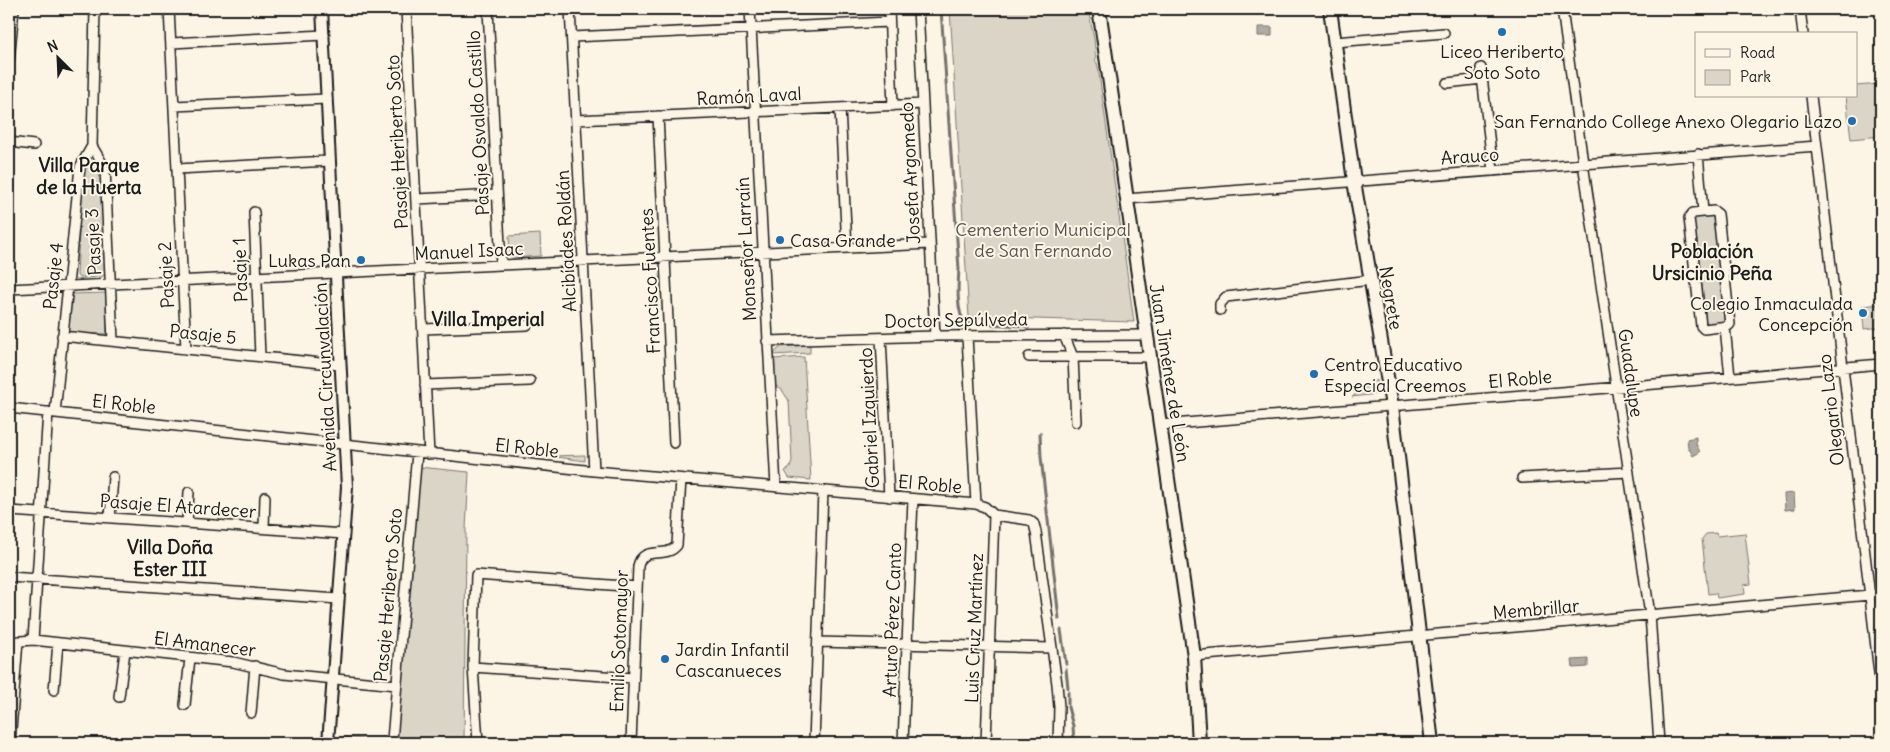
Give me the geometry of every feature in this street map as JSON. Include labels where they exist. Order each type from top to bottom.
[{"type":"main road","name":"Juan Jiménez de León","points":[[1099,9],[1194,656],[1200,743]]},
{"type":"main road","name":"Negrete","points":[[1330,9],[1354,181],[1392,406],[1432,743]]},
{"type":"street","points":[[9,61],[14,9]]},
{"type":"street","points":[[92,146],[95,9]]},
{"type":"street","name":"Pasaje 2","points":[[169,9],[186,349]]},
{"type":"street","name":"Avenida Circunvalación","points":[[322,9],[347,487],[328,743]]},
{"type":"street","name":"Pasaje Heriberto Soto","points":[[406,9],[429,454]]},
{"type":"street","name":"Pasaje Osvaldo Castillo","points":[[488,9],[501,265]]},
{"type":"street","name":"Alcibíades Roldán","points":[[570,9],[594,471]]},
{"type":"street","name":"Monseñor Larraín","points":[[750,9],[776,487]]},
{"type":"street","points":[[889,9],[893,106]]},
{"type":"street","name":"Josefa Argomedo","points":[[918,9],[935,336]]},
{"type":"street","name":"Guadalupe","points":[[1562,9],[1650,615],[1659,743]]},
{"type":"street","points":[[1800,9],[1803,32]]},
{"type":"street","points":[[572,37],[889,22]]},
{"type":"street","points":[[1335,42],[1444,33]]},
{"type":"street","points":[[171,43],[324,36]]},
{"type":"street","points":[[1481,68],[1493,171]]},
{"type":"street","points":[[1447,83],[1482,79]]},
{"type":"street","name":"Olegario Lazo","points":[[1811,98],[1881,690]]},
{"type":"street","points":[[174,106],[327,99]]},
{"type":"street","name":"Ramón Laval","points":[[576,120],[923,104]]},
{"type":"street","points":[[840,108],[846,248]]},
{"type":"street","name":"Francisco Fuentes","points":[[658,116],[674,443]]},
{"type":"street","points":[[9,142],[34,144]]},
{"type":"street","name":"Pasaje 3","points":[[92,146],[105,168],[113,341]]},
{"type":"street","name":"Pasaje 4","points":[[33,640],[41,514],[52,412],[69,287],[80,167],[92,146]]},
{"type":"street","name":"Arauco","points":[[1126,199],[1817,146]]},
{"type":"street","points":[[1698,154],[1703,212]]},
{"type":"street","points":[[177,169],[330,161]]},
{"type":"street","points":[[416,199],[497,195]]},
{"type":"street","points":[[1714,211],[1718,214],[1730,324],[1725,327],[1704,329],[1701,326],[1689,218],[1693,213],[1703,212],[1714,211]]},
{"type":"street","name":"Pasaje 1","points":[[254,212],[260,356]]},
{"type":"street","name":"Manuel Isaac","points":[[9,289],[930,244]]},
{"type":"street","points":[[1220,310],[1220,304],[1226,297],[1371,280]]},
{"type":"street","points":[[423,329],[527,325]]},
{"type":"street","points":[[1725,327],[1730,377]]},
{"type":"street","points":[[1064,335],[1073,357],[1076,422]]},
{"type":"street","name":"Doctor Sepúlveda","points":[[767,341],[935,336],[1146,335]]},
{"type":"street","name":"Pasaje 5","points":[[62,336],[340,365]]},
{"type":"street","points":[[967,336],[976,504]]},
{"type":"street","name":"Gabriel Izquierdo","points":[[881,338],[890,497]]},
{"type":"street","points":[[1029,357],[1150,357]]},
{"type":"street","name":"El Roble","points":[[1161,425],[1617,388],[1881,364]]},
{"type":"street","points":[[425,385],[530,381]]},
{"type":"street","name":"El Roble","points":[[9,408],[594,471],[976,504],[985,507],[994,515],[1029,520],[1035,527],[1051,648]]},
{"type":"street","name":"Pasaje Heriberto Soto","points":[[392,740],[417,453]]},
{"type":"street","points":[[1522,478],[1629,472]]},
{"type":"street","points":[[110,518],[113,477]]},
{"type":"street","name":"Emilio Sotomayor","points":[[631,743],[639,562],[644,554],[670,551],[676,545],[681,479]]},
{"type":"street","points":[[814,743],[823,491]]},
{"type":"street","points":[[187,523],[189,492]]},
{"type":"street","points":[[264,528],[265,497]]},
{"type":"street","name":"Arturo Pérez Canto","points":[[903,743],[913,499]]},
{"type":"street","name":"Pasaje El Atardecer","points":[[10,512],[344,534]]},
{"type":"street","name":"Luis Cruz Martínez","points":[[986,743],[994,515]]},
{"type":"street","points":[[478,743],[473,667],[476,575],[637,587]]},
{"type":"street","points":[[9,577],[339,599]]},
{"type":"street","name":"Membrillar","points":[[1194,656],[1881,594]]},
{"type":"street","name":"El Amanecer","points":[[13,642],[33,640],[233,662],[284,674],[396,685]]},
{"type":"street","points":[[10,743],[13,642]]},
{"type":"street","points":[[818,642],[1051,648],[1059,707],[1058,743]]},
{"type":"street","points":[[54,690],[58,643]]},
{"type":"street","points":[[119,697],[125,651]]},
{"type":"street","points":[[185,705],[190,658]]},
{"type":"street","points":[[251,713],[255,666]]},
{"type":"street","points":[[473,667],[633,678]]},
{"type":"green space","name":"Cementerio Municipal de San Fernando","points":[[950,9],[1088,9],[1094,39],[1134,322],[969,317]]},
{"type":"green space","points":[[1880,84],[1881,136],[1851,139],[1846,98],[1858,98],[1858,86]]},
{"type":"green space","points":[[92,161],[98,163],[101,170],[105,274],[102,277],[80,278],[77,276],[82,170],[86,163]]},
{"type":"green space","points":[[1711,214],[1714,216],[1724,320],[1722,324],[1709,325],[1706,322],[1694,218],[1695,216]]},
{"type":"green space","points":[[540,234],[541,256],[513,258],[510,256],[509,236]]},
{"type":"green space","points":[[106,293],[107,334],[68,333],[72,294]]},
{"type":"green space","points":[[1881,304],[1881,327],[1864,329],[1862,306]]},
{"type":"green space","points":[[810,345],[810,353],[773,355],[780,347]]},
{"type":"green space","points":[[804,357],[811,480],[789,478],[785,471],[790,468],[792,461],[789,401],[782,390],[774,385],[773,359]]},
{"type":"green space","points":[[1376,380],[1377,394],[1352,397]]},
{"type":"green space","points":[[585,455],[585,461],[550,456]]},
{"type":"green space","points":[[419,467],[469,472],[466,529],[464,743],[342,743],[342,737],[396,742]]},
{"type":"green space","points":[[1716,533],[1717,536],[1745,533],[1751,584],[1744,585],[1745,594],[1717,598],[1716,593],[1708,594],[1702,539],[1706,534]]},
{"type":"shaded area","points":[[1258,27],[1272,27],[1272,36],[1258,36]]},
{"type":"shaded area","points":[[1696,437],[1696,444],[1700,452],[1693,456],[1688,447],[1687,439]]},
{"type":"shaded area","points":[[1794,493],[1795,509],[1785,510],[1784,494]]},
{"type":"shaded area","points":[[1588,659],[1588,667],[1573,668],[1572,660]]},
{"type":"waterway","points":[[941,9],[959,269],[958,298],[960,312],[965,323],[1024,326],[1028,328]]},
{"type":"waterway","points":[[1040,433],[1059,619]]},
{"type":"waterway","points":[[1061,630],[1066,664]]},
{"type":"waterway","points":[[1066,669],[1068,688]]},
{"type":"waterway","points":[[1068,692],[1068,704]]},
{"type":"waterway","points":[[1068,707],[1073,726],[1074,743]]},
{"type":"place","name":"Liceo Heriberto Soto Soto","points":[[1502,32]]},
{"type":"place","name":"San Fernando College Anexo Olegario Lazo","points":[[1852,121]]},
{"type":"place","name":"Casa Grande","points":[[780,240]]},
{"type":"place","name":"Lukas Pan","points":[[361,260]]},
{"type":"place","name":"Colegio Inmaculada Concepción","points":[[1863,313]]},
{"type":"place","name":"Centro Educativo Especial Creemos","points":[[1314,374]]},
{"type":"place","name":"Jardin Infantil Cascanueces","points":[[665,659]]},
{"type":"district","name":"Villa Parque de la Huerta","points":[[89,176]]},
{"type":"district","name":"Población Ursicinio Peña","points":[[1712,262]]},
{"type":"district","name":"Villa Imperial","points":[[488,319]]},
{"type":"district","name":"Villa Doña Ester III","points":[[170,558]]}]
